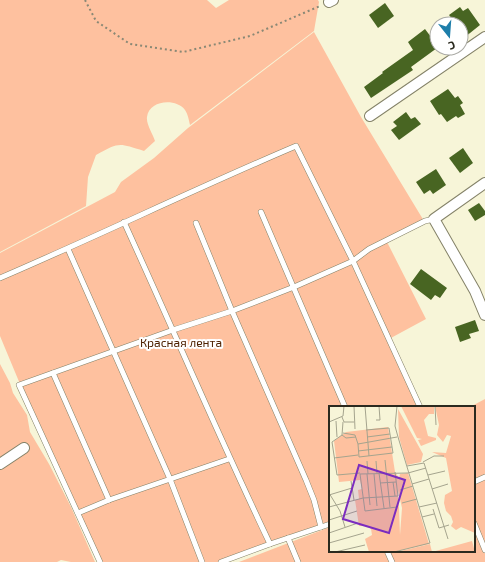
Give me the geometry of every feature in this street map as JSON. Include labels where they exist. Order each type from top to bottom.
[{"type":"street","points":[[370,116],[485,37]]},
{"type":"street","points":[[485,183],[434,219],[475,291],[485,315]]},
{"type":"street","points":[[0,464],[24,448]]},
{"type":"lane","points":[[0,278],[68,249],[124,222],[296,146],[353,261],[420,406]]},
{"type":"lane","points":[[260,212],[345,406]]},
{"type":"lane","points":[[100,562],[19,385],[173,330],[232,311],[294,287],[353,261],[369,249],[425,221],[434,219]]},
{"type":"lane","points":[[124,222],[229,459],[270,544]]},
{"type":"lane","points":[[196,223],[232,311],[306,480],[314,500],[320,527]]},
{"type":"lane","points":[[68,249],[170,479],[202,562]]},
{"type":"lane","points":[[53,373],[109,500]]},
{"type":"lane","points":[[78,513],[109,500],[229,459]]},
{"type":"lane","points":[[475,482],[485,477]]},
{"type":"lane","points":[[221,562],[329,524]]},
{"type":"lane","points":[[475,525],[485,550]]},
{"type":"lane","points":[[288,538],[298,562]]},
{"type":"lane","points":[[387,552],[392,562]]},
{"type":"path","points":[[85,0],[96,21],[130,44],[183,52],[250,36],[331,1]]},
{"type":"green space","points":[[0,0],[207,0],[216,8],[229,0],[318,0],[319,2],[314,31],[190,125],[186,112],[181,106],[170,102],[158,104],[153,107],[149,111],[147,120],[155,141],[144,151],[129,146],[119,145],[96,155],[88,177],[86,206],[0,252]]},
{"type":"green space","name":"Красная лента","points":[[314,32],[361,117],[424,221],[386,240],[426,319],[389,339],[419,406],[329,406],[329,521],[223,562],[101,562],[20,384],[0,336],[0,253],[115,192],[121,182],[154,158],[188,128]]},
{"type":"green space","points":[[0,364],[10,383],[13,393],[27,415],[30,432],[49,464],[71,507],[95,562],[71,562],[61,560],[57,562],[0,562]]},
{"type":"green space","points":[[485,399],[485,562],[239,562],[329,527],[329,552],[475,552],[475,406],[472,406]]},
{"type":"building","points":[[385,3],[394,16],[378,28],[369,15]]},
{"type":"building","points":[[460,7],[463,11],[468,8],[480,25],[469,34],[469,16],[449,15]]},
{"type":"building","points":[[425,29],[429,34],[429,54],[411,67],[413,70],[371,98],[364,87],[413,50],[408,42]]},
{"type":"building","points":[[448,89],[455,98],[458,96],[463,103],[460,105],[465,114],[458,118],[456,116],[447,122],[441,114],[439,115],[430,101]]},
{"type":"building","points":[[406,112],[411,119],[415,117],[421,124],[399,140],[391,130],[397,126],[393,122]]},
{"type":"building","points":[[463,148],[473,163],[460,173],[449,158]]},
{"type":"building","points":[[436,169],[446,185],[433,194],[430,190],[424,194],[416,182]]},
{"type":"building","points":[[479,203],[485,211],[485,215],[475,221],[468,210]]},
{"type":"building","points":[[421,269],[447,288],[440,298],[435,295],[431,300],[410,284]]},
{"type":"building","points":[[475,320],[479,331],[469,334],[471,338],[460,342],[455,327]]}]
